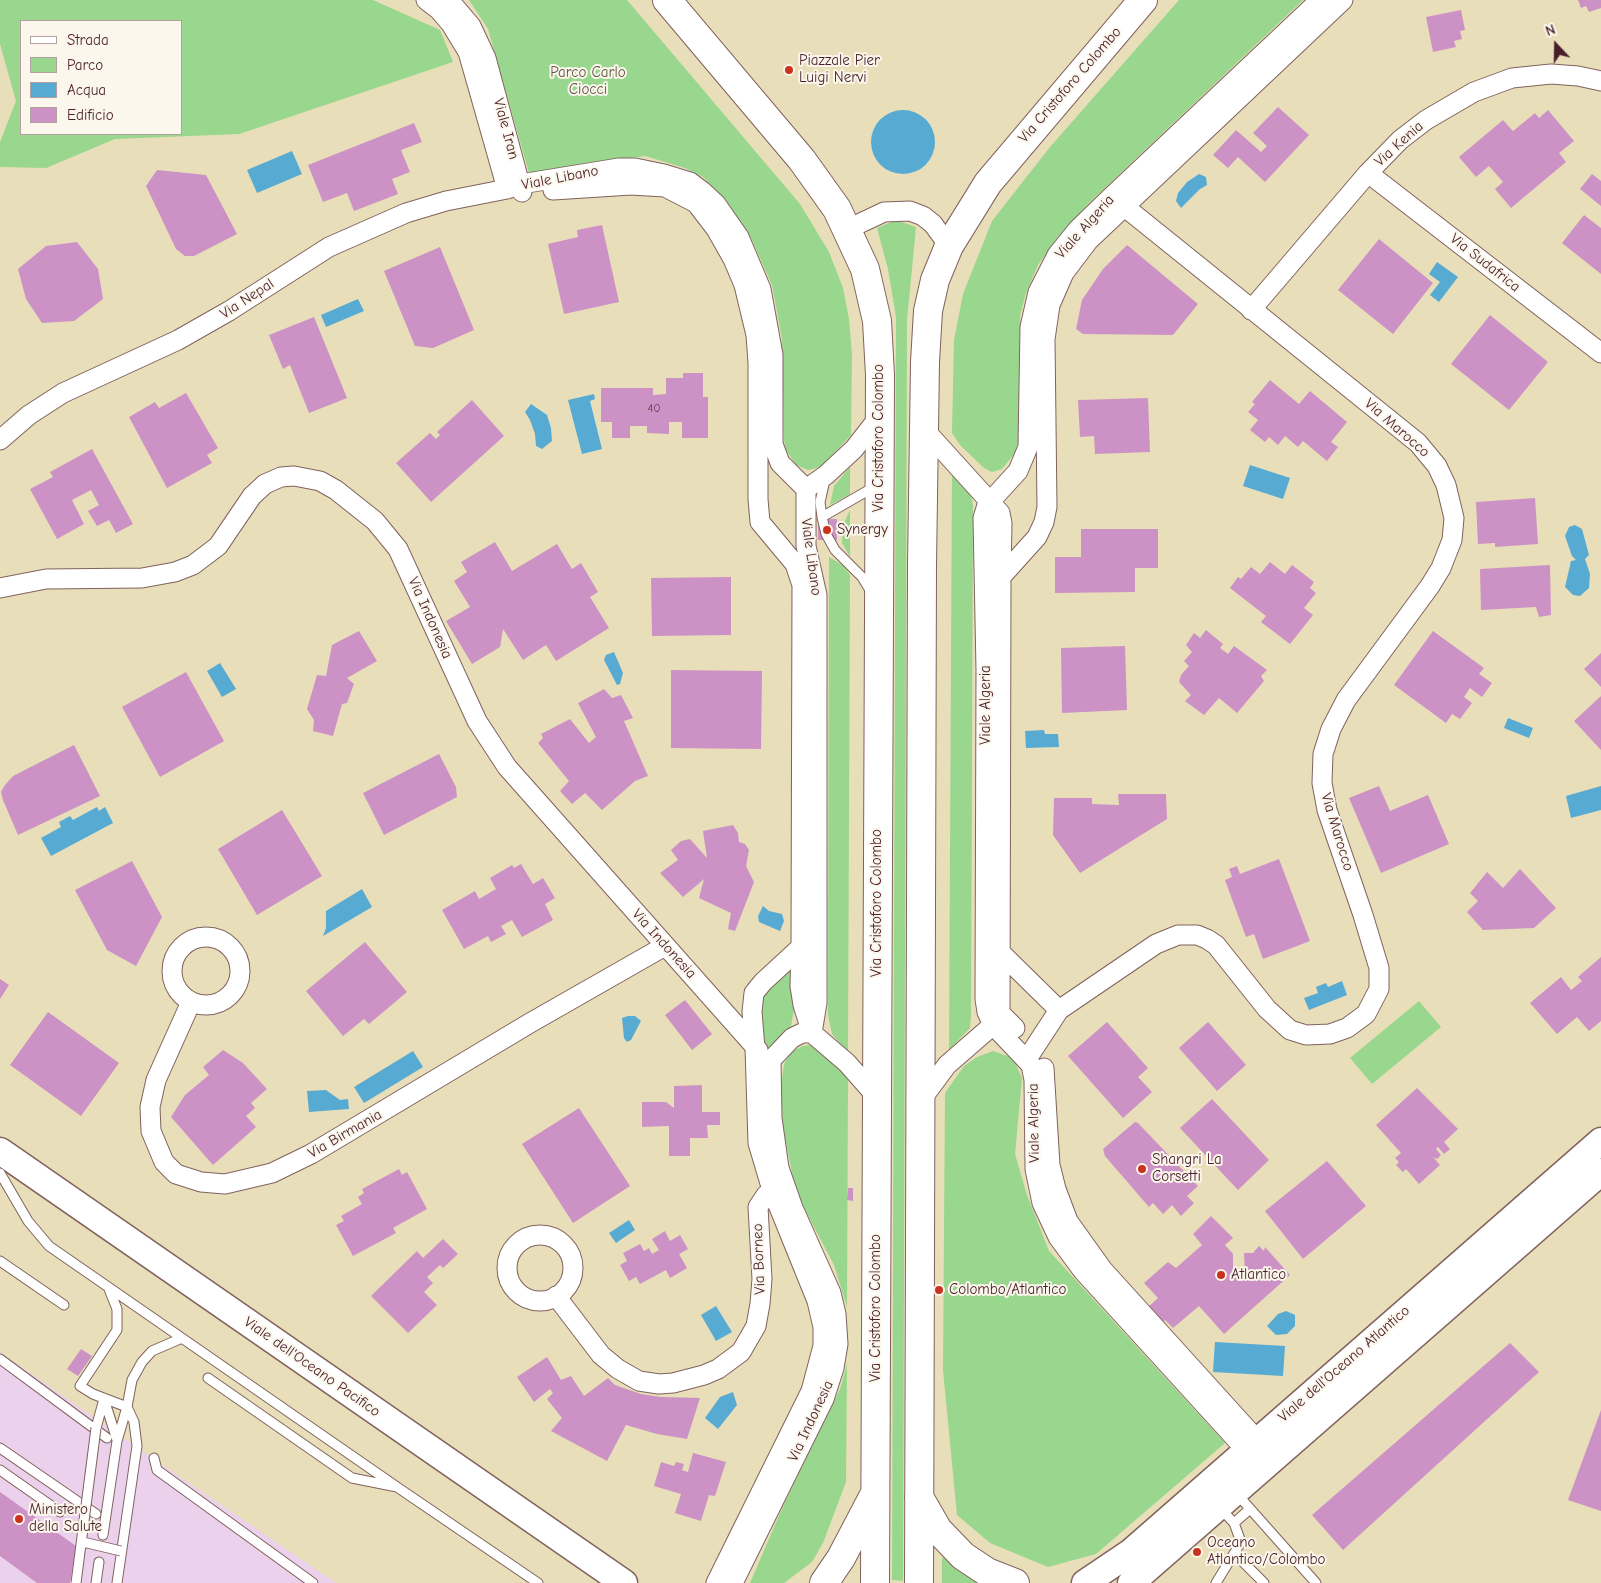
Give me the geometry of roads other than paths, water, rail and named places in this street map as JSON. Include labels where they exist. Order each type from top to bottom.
[{"type":"main road","name":"Via Cristoforo Colombo","points":[[667,0],[802,160],[837,209],[865,268],[877,321],[880,361],[875,1583]]},
{"type":"main road","name":"Via Cristoforo Colombo","points":[[918,1583],[923,428],[928,311],[935,280],[949,246],[963,221],[997,170],[1143,0]]},
{"type":"main road","name":"Viale dell'Oceano Atlantico","points":[[1085,1583],[1131,1552],[1251,1445],[1601,1142]]},
{"type":"main road","name":"Viale dell'Oceano Pacifico","points":[[0,1151],[624,1583]]},
{"type":"main road","name":"Viale dell'Oceano Atlantico","points":[[1131,1583],[1234,1508],[1601,1172]]},
{"type":"main road","points":[[824,1583],[842,1558],[875,1494]]},
{"type":"main road","points":[[919,1497],[938,1530],[963,1556],[987,1572],[1015,1583]]},
{"type":"street","name":"Viale Iran","points":[[426,0],[439,10],[456,30],[468,52],[482,69]]},
{"type":"street","name":"Viale Iran","points":[[449,0],[475,32],[482,69],[516,189]]},
{"type":"street","name":"Viale Algeria","points":[[1251,1445],[1116,1296],[1072,1229],[1062,1207],[1050,1165],[1045,1071],[996,1019],[993,952],[993,635],[983,518],[984,510],[990,501],[1013,478],[1026,455],[1030,430],[1037,338],[1064,273],[1117,201],[1320,0]]},
{"type":"street","name":"Viale Algeria","points":[[1117,201],[1343,0]]},
{"type":"street","name":"Via Kenia","points":[[1251,310],[1368,173],[1400,140],[1426,120],[1493,83],[1520,76],[1544,74],[1578,76],[1601,81]]},
{"type":"street","name":"Viale Libano","points":[[516,189],[619,168],[649,170],[686,181],[709,196],[722,212],[738,238],[771,340],[774,370],[772,437],[774,451],[780,463],[806,489],[806,546],[817,604],[810,661]]},
{"type":"street","name":"Via Sudafrica","points":[[1368,173],[1601,353]]},
{"type":"street","name":"Via Nepal","points":[[0,440],[29,415],[63,393],[139,359],[203,327],[342,240],[424,207],[472,195],[516,189]]},
{"type":"street","name":"Via Marocco","points":[[1059,1010],[1156,944],[1185,934],[1202,936],[1212,941],[1275,1018],[1290,1030],[1302,1034],[1330,1034],[1354,1024],[1371,1008],[1379,989],[1378,961],[1325,800],[1322,776],[1323,754],[1331,729],[1346,700],[1442,568],[1452,540],[1452,508],[1440,472],[1418,443],[1117,201]]},
{"type":"street","points":[[848,229],[884,212],[910,211],[923,216],[933,224],[949,246]]},
{"type":"street","name":"Viale Libano","points":[[751,282],[758,353],[760,522],[790,558],[801,580],[810,661],[809,947],[817,1003],[812,1033]]},
{"type":"street","name":"Viale Algeria","points":[[993,635],[1001,577],[1032,544],[1044,522],[1048,499],[1037,338]]},
{"type":"street","points":[[806,489],[826,475],[854,448],[879,417]]},
{"type":"street","points":[[923,428],[1000,513],[1002,523],[1001,577]]},
{"type":"street","points":[[1026,455],[1046,455]]},
{"type":"street","points":[[758,477],[780,463]]},
{"type":"street","name":"Via Indonesia","points":[[0,588],[46,579],[142,578],[174,572],[193,564],[218,546],[252,496],[265,484],[281,477],[294,476],[328,485],[374,522],[398,549],[477,721],[503,762],[528,794],[755,1048],[771,1060],[772,1118],[779,1168],[778,1188]]},
{"type":"street","name":"Via Birmania","points":[[191,1002],[156,1080],[150,1107],[151,1131],[164,1162],[176,1174],[201,1182],[225,1184],[277,1171],[311,1154],[530,1023],[665,946]]},
{"type":"street","points":[[755,1048],[752,1012],[754,993],[809,947]]},
{"type":"street","points":[[993,952],[1059,1010],[1030,1054]]},
{"type":"street","points":[[921,1100],[947,1064],[996,1019]]},
{"type":"street","points":[[771,1060],[792,1038],[802,1033],[812,1033],[847,1063],[876,1096]]},
{"type":"street","name":"Via Indonesia","points":[[716,1583],[824,1399],[834,1368],[838,1344],[836,1314],[831,1293],[778,1188],[758,1143],[755,1110],[755,1048]]},
{"type":"street","name":"Via Borneo","points":[[556,1296],[606,1360],[639,1381],[659,1384],[673,1383],[704,1375],[718,1369],[741,1352],[756,1326],[762,1279],[758,1207],[762,1199],[778,1188]]},
{"type":"street","name":"Via Indonesia","points":[[733,1583],[762,1507]]},
{"type":"lane","points":[[826,475],[821,492],[822,517],[826,534],[835,550],[862,577],[878,604]]},
{"type":"lane","points":[[822,517],[879,484]]},
{"type":"lane","points":[[0,1173],[28,1221],[44,1242],[538,1583]]},
{"type":"lane","points":[[0,1260],[64,1305]]},
{"type":"lane","points":[[108,1287],[117,1308],[116,1330],[80,1386],[104,1399],[127,1407],[134,1422],[137,1446],[117,1583]]},
{"type":"lane","points":[[103,1535],[117,1441],[127,1407],[132,1380],[142,1362],[152,1352],[182,1338]]},
{"type":"lane","points":[[0,1359],[107,1438]]},
{"type":"lane","points":[[208,1378],[352,1478],[397,1487]]},
{"type":"lane","points":[[76,1583],[83,1542],[96,1428],[104,1399]]},
{"type":"lane","points":[[104,1399],[117,1441]]},
{"type":"lane","points":[[0,1448],[96,1514]]},
{"type":"lane","points":[[154,1458],[157,1470],[313,1583]]},
{"type":"lane","points":[[0,1470],[60,1512]]},
{"type":"lane","points":[[1216,1583],[1241,1542],[1234,1508]]},
{"type":"lane","points":[[1234,1508],[1316,1583]]},
{"type":"lane","points":[[83,1542],[121,1551]]},
{"type":"lane","points":[[1235,1554],[1264,1583]]},
{"type":"lane","points":[[96,1583],[99,1562]]},
{"type":"water","points":[[897,110],[909,110],[926,119],[933,130],[935,142],[933,154],[926,165],[909,174],[897,174],[885,169],[876,160],[871,148],[871,136],[876,124],[885,115]]},
{"type":"water","points":[[292,151],[302,174],[257,193],[247,170]]},
{"type":"water","points":[[1199,174],[1206,177],[1207,185],[1200,189],[1181,208],[1176,201],[1178,193],[1187,182]]},
{"type":"water","points":[[1437,262],[1458,277],[1439,302],[1430,295],[1440,282],[1429,274]]},
{"type":"water","points":[[358,299],[364,311],[326,327],[321,315]]},
{"type":"water","points":[[594,394],[595,399],[590,401],[602,449],[582,454],[568,400]]},
{"type":"water","points":[[531,404],[547,415],[551,428],[552,441],[542,449],[536,446],[535,434],[525,412]]},
{"type":"water","points":[[1250,465],[1290,478],[1283,499],[1243,486]]},
{"type":"water","points":[[1575,525],[1582,529],[1589,555],[1585,559],[1590,574],[1589,588],[1580,596],[1573,595],[1565,587],[1571,561],[1576,560],[1572,556],[1565,536],[1569,527]]},
{"type":"water","points":[[614,652],[623,673],[620,684],[617,685],[604,660],[606,655]]},
{"type":"water","points":[[220,663],[236,689],[222,697],[207,671]]},
{"type":"water","points":[[1508,718],[1533,728],[1529,738],[1504,728]]},
{"type":"water","points":[[1044,730],[1045,734],[1058,734],[1059,747],[1026,748],[1025,731]]},
{"type":"water","points":[[1601,786],[1601,810],[1571,818],[1566,796]]},
{"type":"water","points":[[97,807],[99,811],[105,807],[113,823],[51,856],[41,838],[61,827],[59,822],[70,816],[73,820]]},
{"type":"water","points":[[362,889],[372,907],[323,936],[326,928],[326,911]]},
{"type":"water","points":[[763,906],[769,911],[782,914],[784,921],[780,931],[759,922],[758,916]]},
{"type":"water","points":[[1342,981],[1347,995],[1309,1010],[1304,998],[1318,993],[1316,987],[1326,983],[1328,987]]},
{"type":"water","points":[[635,1016],[641,1021],[631,1040],[627,1042],[624,1038],[622,1018]]},
{"type":"water","points":[[413,1051],[423,1067],[364,1103],[354,1087]]},
{"type":"water","points":[[326,1090],[340,1100],[348,1099],[349,1109],[309,1112],[307,1091]]},
{"type":"water","points":[[629,1220],[635,1230],[616,1243],[609,1233]]},
{"type":"water","points":[[716,1306],[732,1332],[716,1341],[701,1315]]},
{"type":"water","points":[[1286,1311],[1295,1315],[1295,1326],[1287,1334],[1276,1335],[1267,1326],[1278,1314]]},
{"type":"water","points":[[1215,1342],[1285,1346],[1283,1376],[1213,1372]]},
{"type":"water","points":[[733,1392],[737,1405],[718,1429],[705,1418],[720,1397]]},
{"type":"place","name":"Piazzale Pier Luigi Nervi","points":[[789,70]]},
{"type":"place","name":"Synergy","points":[[827,530]]},
{"type":"place","name":"Shangri La Corsetti","points":[[1142,1169]]},
{"type":"place","name":"Atlantico","points":[[1221,1275]]},
{"type":"place","name":"Colombo/Atlantico","points":[[939,1290]]},
{"type":"place","name":"Ministero della Salute","points":[[19,1519]]},
{"type":"place","name":"Oceano Atlantico/Colombo","points":[[1197,1552]]},
{"type":"park label","name":"Parco Carlo Ciocci","points":[[588,82]]}]
